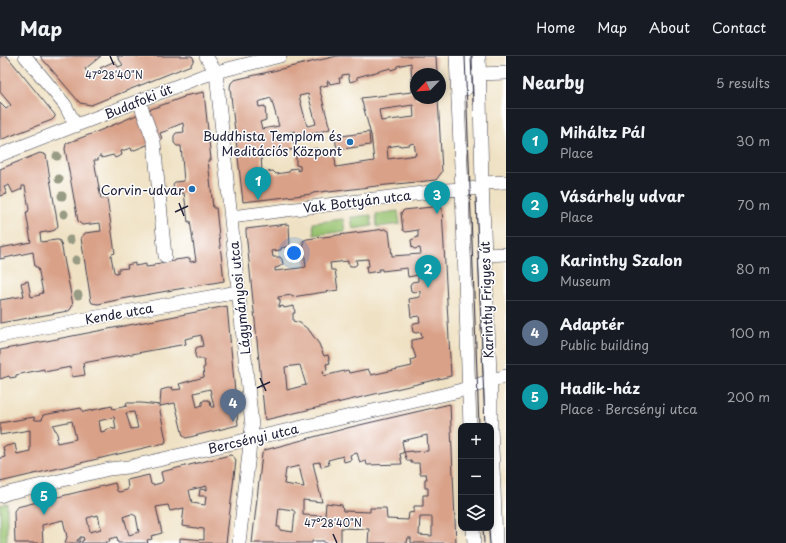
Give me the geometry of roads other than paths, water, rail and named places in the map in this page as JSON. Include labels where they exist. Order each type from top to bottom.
[{"type":"street","points":[[25,56],[65,104],[76,126]]},
{"type":"street","name":"Lágymányosi utca","points":[[206,56],[216,72],[252,426],[239,543]]},
{"type":"street","name":"Budafoki út","points":[[0,156],[200,77],[280,56]]},
{"type":"street","name":"Karinthy Frigyes út","points":[[456,56],[470,423]]},
{"type":"street","name":"Karinthy Frigyes út","points":[[462,189],[469,169],[465,56]]},
{"type":"street","name":"Karinthy Frigyes út","points":[[479,56],[478,74],[496,543]]},
{"type":"street","points":[[478,74],[506,73]]},
{"type":"street","points":[[139,101],[154,142],[165,256]]},
{"type":"street","name":"Vak Bottyán utca","points":[[231,217],[462,189],[506,182]]},
{"type":"street","points":[[485,255],[506,254]]},
{"type":"street","name":"Kende utca","points":[[0,336],[238,292]]},
{"type":"street","name":"Bercsényi utca","points":[[0,496],[109,469],[128,467],[454,392],[506,376]]},
{"type":"street","points":[[473,531],[474,543]]},
{"type":"tram line","points":[[465,56],[479,423]]},
{"type":"tram line","points":[[471,56],[473,104]]},
{"type":"tram line","points":[[476,198],[485,423]]},
{"type":"tram line","points":[[483,531],[484,543]]},
{"type":"tram line","points":[[489,531],[490,543]]},
{"type":"place","name":"Buddhista Templom és Meditációs Központ","points":[[350,142]]},
{"type":"place","name":"Corvin-udvar","points":[[192,189]]},
{"type":"place","name":"Miháltz Pál","points":[[258,200]]},
{"type":"place","name":"Karinthy Szalon","points":[[437,214]]},
{"type":"place","name":"Vásárhely udvar","points":[[428,288]]},
{"type":"place","name":"Adaptér","points":[[233,422]]},
{"type":"place","name":"Hadik-ház","points":[[44,515]]}]
